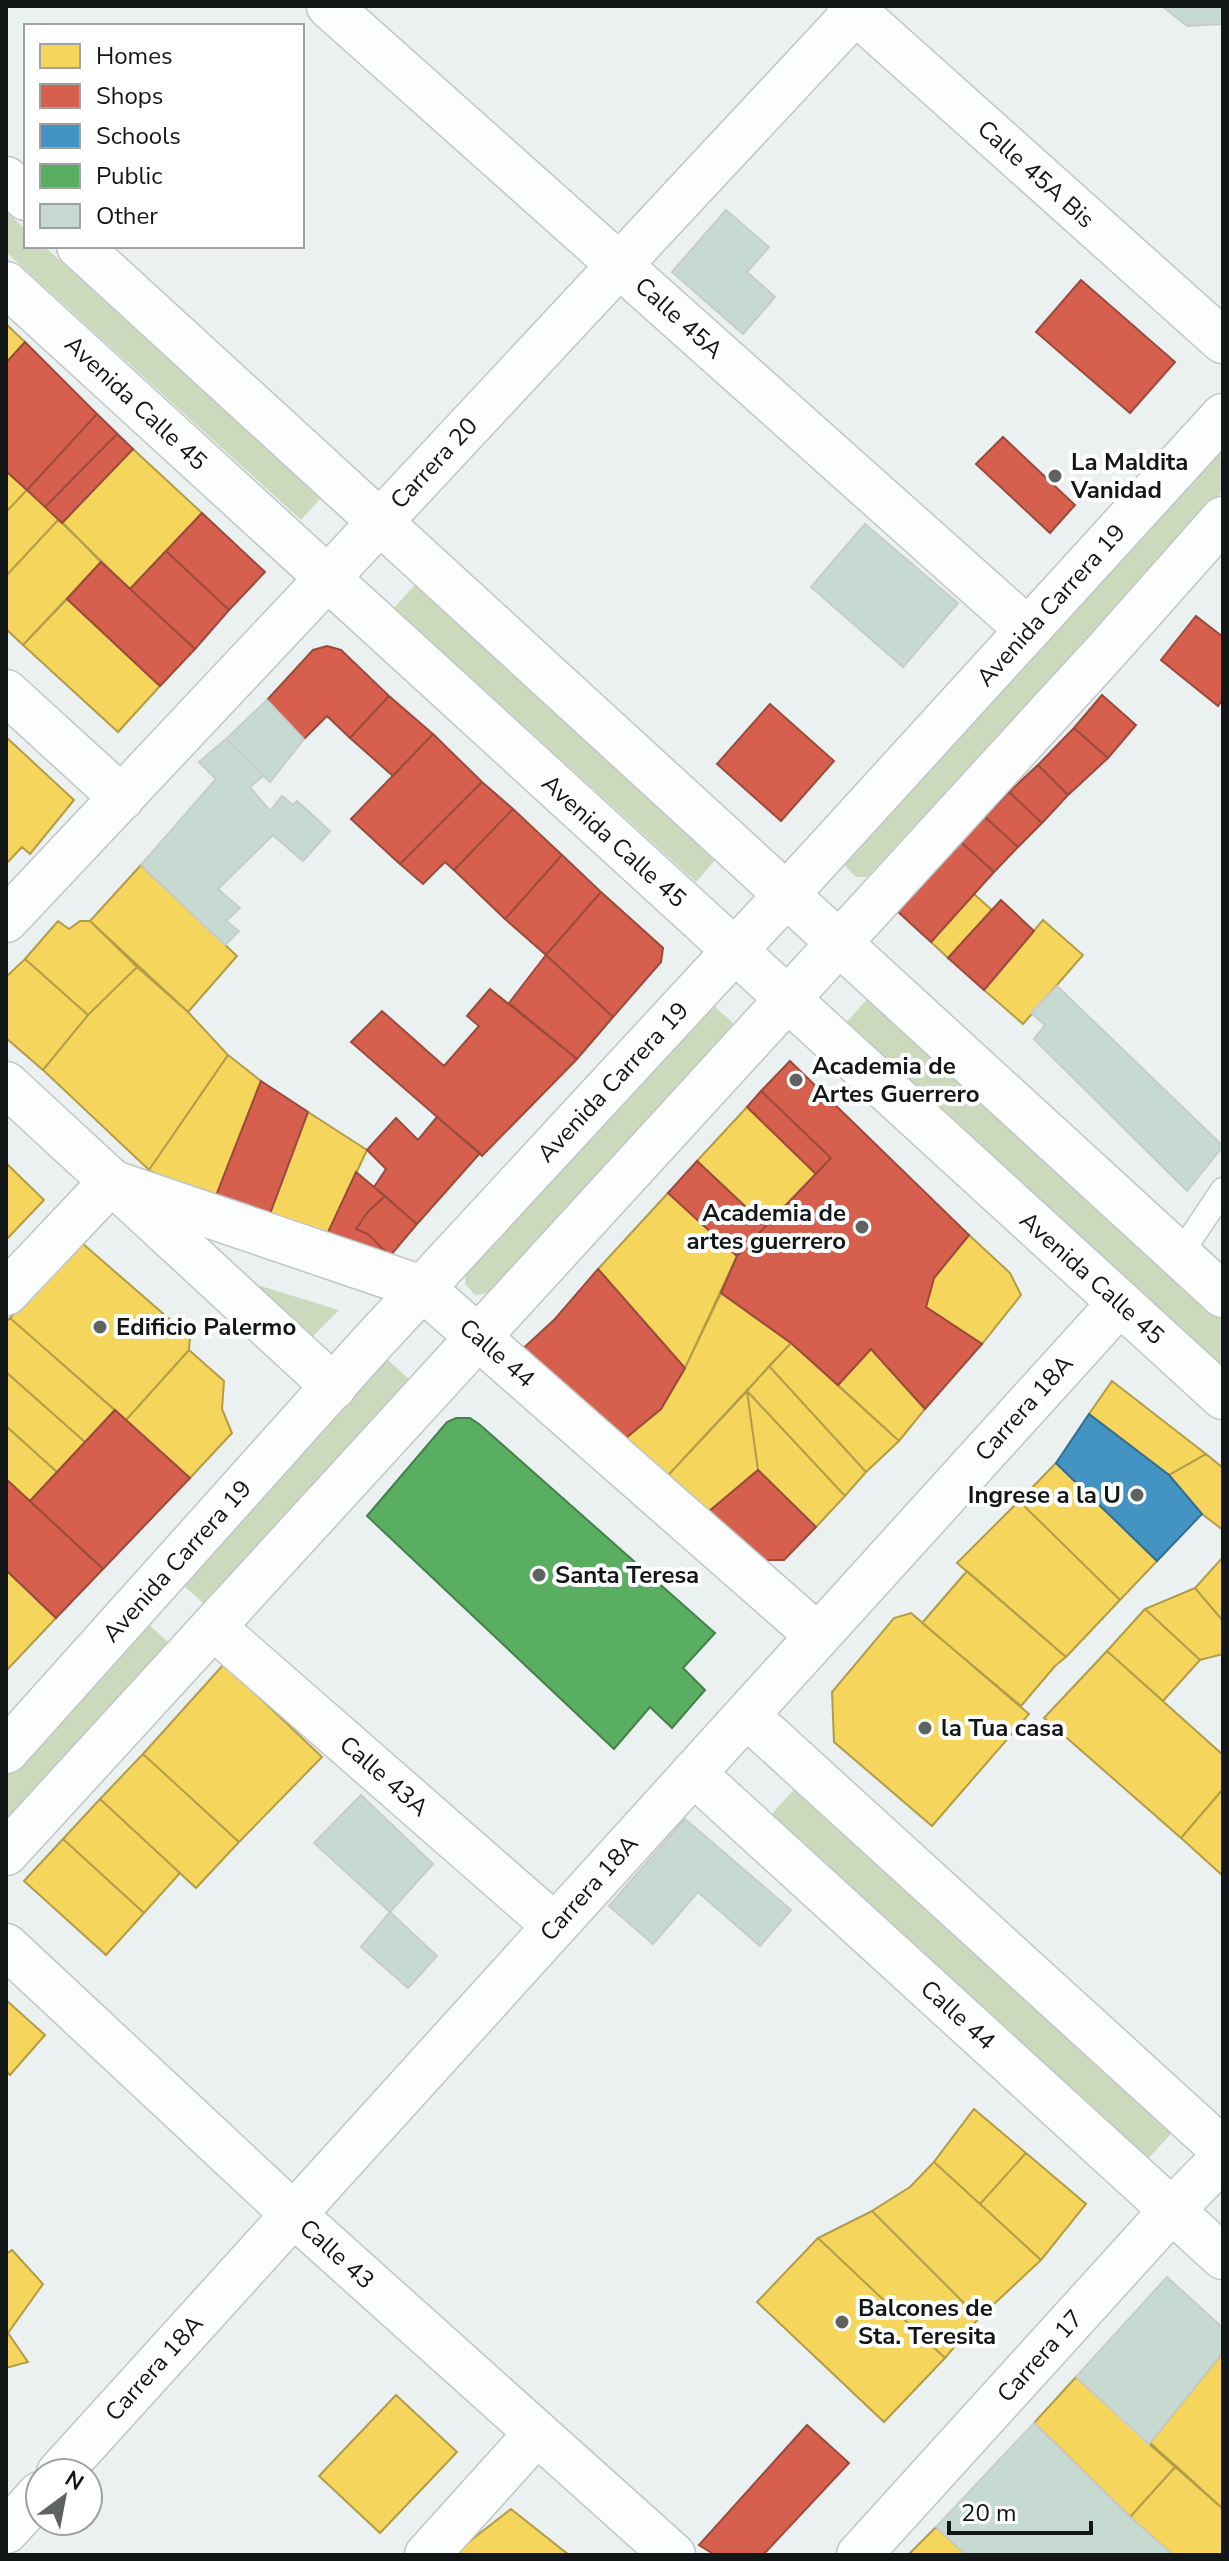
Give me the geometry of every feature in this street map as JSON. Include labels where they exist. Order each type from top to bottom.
[{"type":"street","name":"Calle 45A","points":[[329,6],[1028,630]]},
{"type":"street","name":"Carrera 20","points":[[6,920],[327,579],[855,8]]},
{"type":"street","name":"Calle 45A Bis","points":[[855,8],[1223,341]]},
{"type":"street","points":[[6,179],[24,196]]},
{"type":"street","points":[[81,248],[1223,1295]]},
{"type":"street","name":"Avenida Calle 45","points":[[6,284],[1223,1397]]},
{"type":"street","name":"Avenida Carrera 19","points":[[6,1751],[422,1288],[1223,416]]},
{"type":"street","points":[[6,1853],[1107,650],[1223,519]]},
{"type":"street","points":[[6,692],[122,798]]},
{"type":"street","name":"Calle 44","points":[[6,1084],[334,1387]]},
{"type":"street","points":[[6,1293],[111,1182]]},
{"type":"street","name":"Calle 44","points":[[111,1182],[422,1288],[818,1636]]},
{"type":"street","name":"Carrera 18A","points":[[73,2457],[1120,1303]]},
{"type":"street","name":"Calle 43A","points":[[213,1627],[555,1926]]},
{"type":"street","points":[[746,1715],[1223,2150]]},
{"type":"street","name":"Calle 44","points":[[693,1773],[1223,2257]]},
{"type":"street","name":"Calle 43","points":[[6,1946],[293,2214],[673,2555]]},
{"type":"street","name":"Carrera 17","points":[[859,2555],[1172,2210],[1223,2158]]},
{"type":"street","points":[[427,2555],[536,2434]]},
{"type":"street","points":[[6,2531],[24,2511]]},
{"type":"lane","points":[[1179,1256],[1223,1190]]},
{"type":"green space","points":[[6,211],[24,228],[24,248],[46,248],[321,498],[301,520],[6,252]]},
{"type":"green space","points":[[1223,443],[1223,491],[867,877],[856,877],[845,866],[847,856]]},
{"type":"green space","points":[[415,585],[716,859],[696,882],[394,608]]},
{"type":"green space","points":[[869,997],[1223,1319],[1223,1370],[844,1025]]},
{"type":"green space","points":[[713,1005],[733,1023],[728,1032],[489,1293],[475,1295],[465,1284],[466,1271]]},
{"type":"green space","points":[[238,1279],[339,1310],[307,1342]]},
{"type":"green space","points":[[387,1359],[410,1380],[205,1605],[181,1583]]},
{"type":"green space","points":[[146,1622],[168,1642],[6,1821],[6,1775]]},
{"type":"green space","points":[[798,1785],[1177,2127],[1149,2158],[769,1817]]},
{"type":"building: Homes","points":[[6,324],[25,342],[6,363]]},
{"type":"building: Homes","points":[[133,449],[202,513],[130,589],[62,523]]},
{"type":"building: Homes","points":[[6,471],[27,490],[6,512]]},
{"type":"building: Homes","points":[[27,490],[59,519],[6,576],[6,512]]},
{"type":"building: Homes","points":[[59,519],[101,562],[23,645],[6,629],[6,576]]},
{"type":"building: Homes","points":[[67,599],[160,686],[118,732],[23,645]]},
{"type":"building: Homes","points":[[6,737],[74,800],[30,854],[22,847],[6,864]]},
{"type":"building: Homes","points":[[141,865],[237,956],[188,1012],[90,921]]},
{"type":"building: Homes","points":[[974,894],[992,910],[948,958],[931,942]]},
{"type":"building: Homes","points":[[1043,920],[1083,955],[1023,1024],[984,990]]},
{"type":"building: Homes","points":[[58,921],[69,929],[80,921],[90,921],[137,967],[88,1015],[25,959]]},
{"type":"building: Homes","points":[[25,959],[88,1015],[43,1070],[6,1038],[6,977]]},
{"type":"building: Homes","points":[[137,967],[188,1012],[228,1055],[149,1170],[43,1070],[88,1015]]},
{"type":"building: Homes","points":[[228,1055],[261,1081],[212,1206],[149,1170]]},
{"type":"building: Homes","points":[[747,1107],[816,1174],[766,1226],[697,1161]]},
{"type":"building: Homes","points":[[308,1112],[367,1150],[323,1243],[268,1219]]},
{"type":"building: Homes","points":[[6,1163],[44,1200],[6,1240]]},
{"type":"building: Homes","points":[[668,1193],[737,1256],[685,1368],[598,1269]]},
{"type":"building: Homes","points":[[969,1235],[1010,1273],[1021,1295],[982,1344],[926,1307],[934,1278]]},
{"type":"building: Homes","name":"Edificio Palermo","points":[[82,1243],[190,1337],[189,1350],[126,1420],[10,1318]]},
{"type":"building: Homes","points":[[721,1293],[791,1343],[658,1486],[615,1447],[661,1409],[685,1368]]},
{"type":"building: Homes","points":[[10,1318],[115,1410],[85,1442],[6,1372],[6,1322]]},
{"type":"building: Homes","points":[[791,1343],[899,1441],[866,1472],[769,1366]]},
{"type":"building: Homes","points":[[871,1349],[925,1409],[899,1441],[838,1385]]},
{"type":"building: Homes","points":[[189,1350],[224,1381],[222,1409],[232,1433],[190,1478],[126,1420]]},
{"type":"building: Homes","points":[[769,1366],[866,1472],[845,1496],[747,1391]]},
{"type":"building: Homes","points":[[6,1372],[85,1442],[57,1472],[6,1426]]},
{"type":"building: Homes","points":[[1112,1381],[1206,1454],[1169,1475],[1089,1414]]},
{"type":"building: Homes","points":[[747,1391],[758,1470],[701,1518],[658,1486]]},
{"type":"building: Homes","points":[[747,1391],[845,1496],[816,1527],[758,1470]]},
{"type":"building: Homes","points":[[6,1426],[57,1472],[30,1501],[6,1479]]},
{"type":"building: Homes","points":[[1206,1454],[1223,1468],[1223,1530],[1202,1514],[1169,1475]]},
{"type":"building: Homes","points":[[1056,1463],[1157,1561],[1120,1600],[1019,1501]]},
{"type":"building: Homes","points":[[1019,1501],[1120,1600],[1066,1657],[957,1563]]},
{"type":"building: Homes","points":[[1223,1557],[1223,1621],[1195,1588]]},
{"type":"building: Homes","points":[[6,1570],[56,1618],[6,1671]]},
{"type":"building: Homes","points":[[967,1571],[1066,1657],[1021,1706],[922,1623]]},
{"type":"building: Homes","points":[[1195,1588],[1223,1621],[1223,1654],[1200,1660],[1145,1609]]},
{"type":"building: Homes","points":[[1145,1609],[1200,1660],[1163,1701],[1107,1651]]},
{"type":"building: Homes","name":"la Tua casa","points":[[911,1613],[1029,1714],[932,1826],[834,1742],[832,1692],[894,1618]]},
{"type":"building: Homes","points":[[1107,1651],[1223,1755],[1223,1789],[1181,1838],[1044,1718]]},
{"type":"building: Homes","points":[[224,1664],[322,1757],[239,1842],[143,1754]]},
{"type":"building: Homes","points":[[143,1754],[239,1842],[196,1888],[100,1799]]},
{"type":"building: Homes","points":[[1223,1789],[1223,1876],[1181,1838]]},
{"type":"building: Homes","points":[[100,1799],[180,1873],[144,1913],[63,1839]]},
{"type":"building: Homes","points":[[63,1839],[144,1913],[106,1955],[24,1881]]},
{"type":"building: Homes","points":[[6,2000],[45,2035],[10,2075],[6,2071]]},
{"type":"building: Homes","points":[[974,2109],[1026,2153],[980,2204],[934,2162]]},
{"type":"building: Homes","points":[[1026,2153],[1086,2204],[1041,2260],[980,2204]]},
{"type":"building: Homes","points":[[934,2162],[1041,2260],[979,2318],[872,2211],[910,2187]]},
{"type":"building: Homes","points":[[872,2211],[979,2318],[945,2358],[818,2238]]},
{"type":"building: Homes","name":"Balcones de Sta. Teresita","points":[[818,2238],[945,2358],[884,2422],[757,2302]]},
{"type":"building: Homes","points":[[12,2250],[43,2284],[8,2333],[28,2362],[6,2368],[6,2254]]},
{"type":"building: Homes","points":[[1223,2352],[1223,2509],[1149,2444]]},
{"type":"building: Homes","points":[[1076,2377],[1176,2466],[1130,2517],[1034,2423]]},
{"type":"building: Homes","points":[[396,2395],[457,2452],[380,2533],[319,2476]]},
{"type":"building: Homes","points":[[1176,2466],[1223,2509],[1223,2555],[1173,2555],[1130,2517]]},
{"type":"building: Homes","points":[[511,2509],[569,2555],[452,2555]]},
{"type":"building: Homes","points":[[936,2527],[966,2555],[908,2555]]},
{"type":"building: Shops","points":[[1081,280],[1175,362],[1130,413],[1036,332]]},
{"type":"building: Shops","points":[[25,342],[97,414],[27,490],[6,471],[6,363]]},
{"type":"building: Shops","points":[[97,414],[133,449],[62,523],[27,490]]},
{"type":"building: Shops","points":[[117,434],[133,449],[62,523],[45,507]]},
{"type":"building: Shops","points":[[1003,437],[1075,505],[1050,533],[976,464]]},
{"type":"building: Shops","points":[[202,513],[265,572],[229,610],[166,551]]},
{"type":"building: Shops","points":[[166,551],[229,610],[195,649],[130,589]]},
{"type":"building: Shops","points":[[101,562],[195,649],[160,686],[67,599]]},
{"type":"building: Shops","points":[[1196,616],[1223,637],[1223,699],[1218,706],[1161,660]]},
{"type":"building: Shops","points":[[327,646],[341,650],[389,696],[350,738],[327,716],[304,739],[267,700],[313,650]]},
{"type":"building: Shops","points":[[1102,695],[1136,725],[1108,758],[1074,728]]},
{"type":"building: Shops","points":[[389,696],[433,734],[393,776],[350,738]]},
{"type":"building: Shops","points":[[770,704],[834,761],[781,821],[717,764]]},
{"type":"building: Shops","points":[[1074,728],[1108,758],[1068,795],[1038,765]]},
{"type":"building: Shops","points":[[433,734],[482,782],[400,864],[351,819]]},
{"type":"building: Shops","points":[[1038,765],[1068,795],[1042,823],[1009,792]]},
{"type":"building: Shops","points":[[482,782],[513,809],[454,870],[445,862],[423,884],[400,864]]},
{"type":"building: Shops","points":[[1009,792],[1042,823],[1018,847],[985,817]]},
{"type":"building: Shops","points":[[513,809],[562,855],[505,919],[454,870]]},
{"type":"building: Shops","points":[[985,817],[1018,847],[994,872],[961,842]]},
{"type":"building: Shops","points":[[961,842],[994,872],[931,942],[898,912]]},
{"type":"building: Shops","points":[[562,855],[601,892],[546,955],[505,919]]},
{"type":"building: Shops","points":[[601,892],[663,948],[661,962],[613,1017],[546,955]]},
{"type":"building: Shops","points":[[1001,900],[1034,931],[984,990],[948,958]]},
{"type":"building: Shops","points":[[546,955],[613,1017],[577,1059],[509,1003]]},
{"type":"building: Shops","points":[[490,989],[577,1059],[482,1156],[351,1042],[382,1011],[444,1066],[479,1026],[467,1016]]},
{"type":"building: Shops","name":"Academia de artes guerrero","points":[[790,1061],[969,1235],[934,1278],[926,1307],[982,1344],[925,1409],[871,1349],[838,1385],[791,1343],[721,1293],[737,1256],[831,1158],[761,1091]]},
{"type":"building: Shops","points":[[261,1081],[308,1112],[268,1219],[212,1206]]},
{"type":"building: Shops","points":[[761,1091],[831,1158],[816,1174],[747,1107]]},
{"type":"building: Shops","points":[[437,1117],[480,1153],[417,1224],[374,1187],[386,1169],[367,1150],[396,1118],[418,1140]]},
{"type":"building: Shops","points":[[697,1161],[766,1226],[737,1256],[668,1193]]},
{"type":"building: Shops","points":[[356,1172],[385,1196],[356,1229],[368,1234],[390,1256],[323,1243]]},
{"type":"building: Shops","points":[[385,1196],[417,1224],[390,1256],[368,1234],[356,1229]]},
{"type":"building: Shops","points":[[598,1269],[685,1368],[661,1409],[615,1447],[517,1354],[555,1319]]},
{"type":"building: Shops","points":[[115,1410],[190,1478],[103,1569],[30,1501]]},
{"type":"building: Shops","points":[[758,1470],[816,1527],[784,1560],[757,1560],[701,1518]]},
{"type":"building: Shops","points":[[6,1479],[103,1569],[56,1618],[6,1570]]},
{"type":"building: Shops","points":[[807,2425],[849,2463],[763,2555],[715,2555],[699,2545]]},
{"type":"building: Schools","name":"Ingrese a la U","points":[[1089,1414],[1169,1475],[1202,1514],[1157,1561],[1056,1463]]},
{"type":"building: Public","name":"Santa Teresa","points":[[470,1418],[479,1424],[715,1633],[683,1668],[705,1690],[672,1728],[650,1707],[614,1749],[367,1516],[447,1422]]},
{"type":"building: Other","points":[[1162,6],[1223,6],[1223,24],[1187,26]]},
{"type":"building: Other","points":[[726,210],[769,247],[747,272],[775,297],[743,334],[672,272]]},
{"type":"building: Other","points":[[865,524],[958,603],[903,667],[811,587]]},
{"type":"building: Other","points":[[267,700],[304,739],[270,782],[226,739]]},
{"type":"building: Other","points":[[226,739],[263,776],[250,787],[270,811],[282,796],[293,805],[297,801],[330,831],[303,861],[273,835],[218,889],[240,908],[226,921],[239,931],[225,945],[141,865],[216,779],[199,762]]},
{"type":"building: Other","points":[[1057,986],[1223,1146],[1187,1191],[1034,1039],[1045,1025],[1031,1013]]},
{"type":"building: Other","points":[[361,1795],[433,1864],[390,1912],[314,1843]]},
{"type":"building: Other","points":[[685,1819],[791,1910],[760,1946],[698,1892],[653,1944],[609,1906]]},
{"type":"building: Other","points":[[390,1912],[437,1956],[408,1988],[361,1947]]},
{"type":"building: Other","points":[[1167,2277],[1223,2328],[1223,2352],[1149,2444],[1076,2377]]},
{"type":"building: Other","points":[[1034,2423],[1173,2555],[966,2555],[936,2527]]},
{"type":"place","name":"La Maldita Vanidad","points":[[1055,476]]},
{"type":"place","name":"Academia de Artes Guerrero","points":[[796,1080]]},
{"type":"place","name":"Academia de artes guerrero","points":[[862,1227]]},
{"type":"place","name":"Edificio Palermo","points":[[100,1327]]},
{"type":"place","name":"Ingrese a la U","points":[[1137,1495]]},
{"type":"place","name":"Santa Teresa","points":[[539,1575]]},
{"type":"place","name":"la Tua casa","points":[[925,1728]]},
{"type":"place","name":"Balcones de Sta. Teresita","points":[[842,2322]]}]
